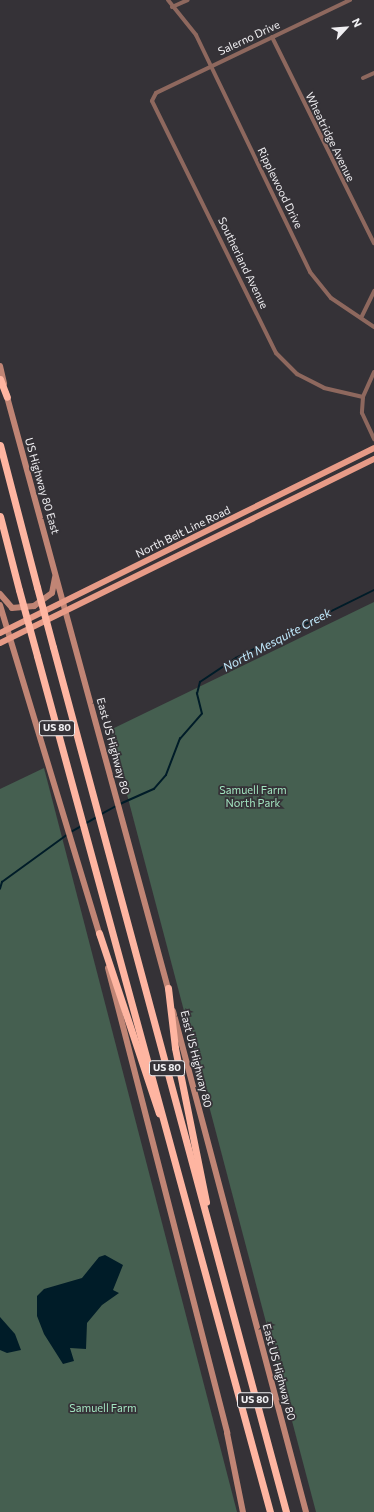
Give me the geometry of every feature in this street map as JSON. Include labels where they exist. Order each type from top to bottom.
[{"type":"highway","points":[[0,379],[7,396]]},
{"type":"highway","name":"US 80","points":[[0,445],[91,790],[286,1512]]},
{"type":"highway","name":"US 80","points":[[0,516],[37,656],[180,1174],[270,1512]]},
{"type":"highway","points":[[99,933],[180,1174]]},
{"type":"highway","points":[[168,988],[175,1048],[225,1288]]},
{"type":"main road","name":"US Highway 80 East","points":[[0,366],[55,571],[67,610]]},
{"type":"main road","name":"North Belt Line Road","points":[[0,633],[374,448]]},
{"type":"main road","name":"North Belt Line Road","points":[[0,643],[301,497],[374,459]]},
{"type":"main road","points":[[293,489],[301,497]]},
{"type":"main road","points":[[292,501],[293,489]]},
{"type":"main road","points":[[226,522],[230,531]]},
{"type":"main road","points":[[219,525],[223,534]]},
{"type":"main road","points":[[0,594],[12,608],[34,606],[52,593],[55,571]]},
{"type":"main road","points":[[0,605],[61,802],[99,933],[227,1433],[243,1512]]},
{"type":"main road","name":"East US Highway 80","points":[[67,610],[306,1512]]},
{"type":"street","name":"Ripplewood Drive","points":[[168,0],[172,7],[196,35],[310,272],[331,298],[362,316],[374,327]]},
{"type":"street","points":[[172,7],[188,0]]},
{"type":"street","name":"Salerno Drive","points":[[156,93],[350,0]]},
{"type":"street","name":"Wheatridge Avenue","points":[[272,38],[374,243]]},
{"type":"street","points":[[363,78],[374,73]]},
{"type":"street","name":"Southerland Avenue","points":[[156,93],[154,105],[276,353],[297,374],[324,388],[363,397]]},
{"type":"street","points":[[362,316],[374,291]]},
{"type":"street","points":[[374,372],[363,397],[362,413],[374,439]]},
{"type":"green space","name":"Samuell Farm North Park","points":[[374,602],[374,1512],[316,1512],[110,730]]},
{"type":"green space","name":"Samuell Farm","points":[[44,768],[237,1512],[0,1512],[0,789]]},
{"type":"water","points":[[105,1255],[123,1265],[113,1290],[119,1293],[102,1305],[87,1323],[86,1349],[70,1348],[74,1361],[63,1364],[44,1334],[37,1316],[37,1296],[44,1289],[82,1278],[99,1257]]},
{"type":"water","points":[[0,1317],[15,1334],[21,1350],[7,1353],[0,1350]]},
{"type":"waterway","name":"North Mesquite Creek","points":[[120,804],[154,789],[166,775],[180,739],[202,714],[197,694],[200,682],[236,658],[374,590]]},
{"type":"waterway","name":"North Mesquite Creek","points":[[100,815],[116,806]]},
{"type":"waterway","name":"North Mesquite Creek","points":[[85,824],[97,817]]},
{"type":"waterway","name":"North Mesquite Creek","points":[[71,832],[82,826]]},
{"type":"waterway","name":"North Mesquite Creek","points":[[0,889],[2,882],[68,834]]}]
